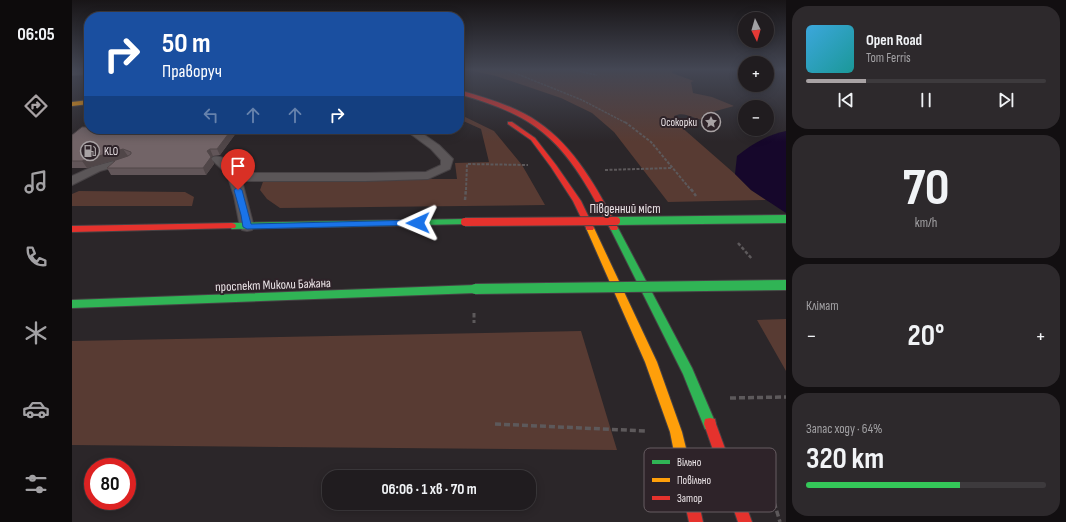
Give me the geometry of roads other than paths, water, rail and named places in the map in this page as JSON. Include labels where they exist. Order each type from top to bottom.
[{"type":"highway","points":[[464,94],[495,103],[523,116],[545,130],[562,146],[598,196],[688,372],[719,448]]},
{"type":"highway","points":[[72,104],[84,103]]},
{"type":"highway","points":[[501,119],[514,125],[533,139],[554,166],[577,201],[651,362],[676,432],[680,448]]},
{"type":"highway","name":"Південний міст","points":[[247,227],[465,222],[786,219]]},
{"type":"highway","points":[[72,229],[247,227]]},
{"type":"highway","name":"проспект Миколи Бажана","points":[[72,304],[475,289],[786,285]]},
{"type":"highway","points":[[694,512],[696,522]]},
{"type":"highway","points":[[742,512],[746,522]]},
{"type":"lane","points":[[234,177],[366,177],[428,175],[446,167],[447,159],[439,151],[416,134]]},
{"type":"lane","points":[[217,159],[230,168],[234,177],[247,227]]},
{"type":"lane","points":[[72,181],[96,169],[128,160]]},
{"type":"place","name":"Осокорки","points":[[711,122]]},
{"type":"place","name":"KLO","points":[[90,151]]}]
